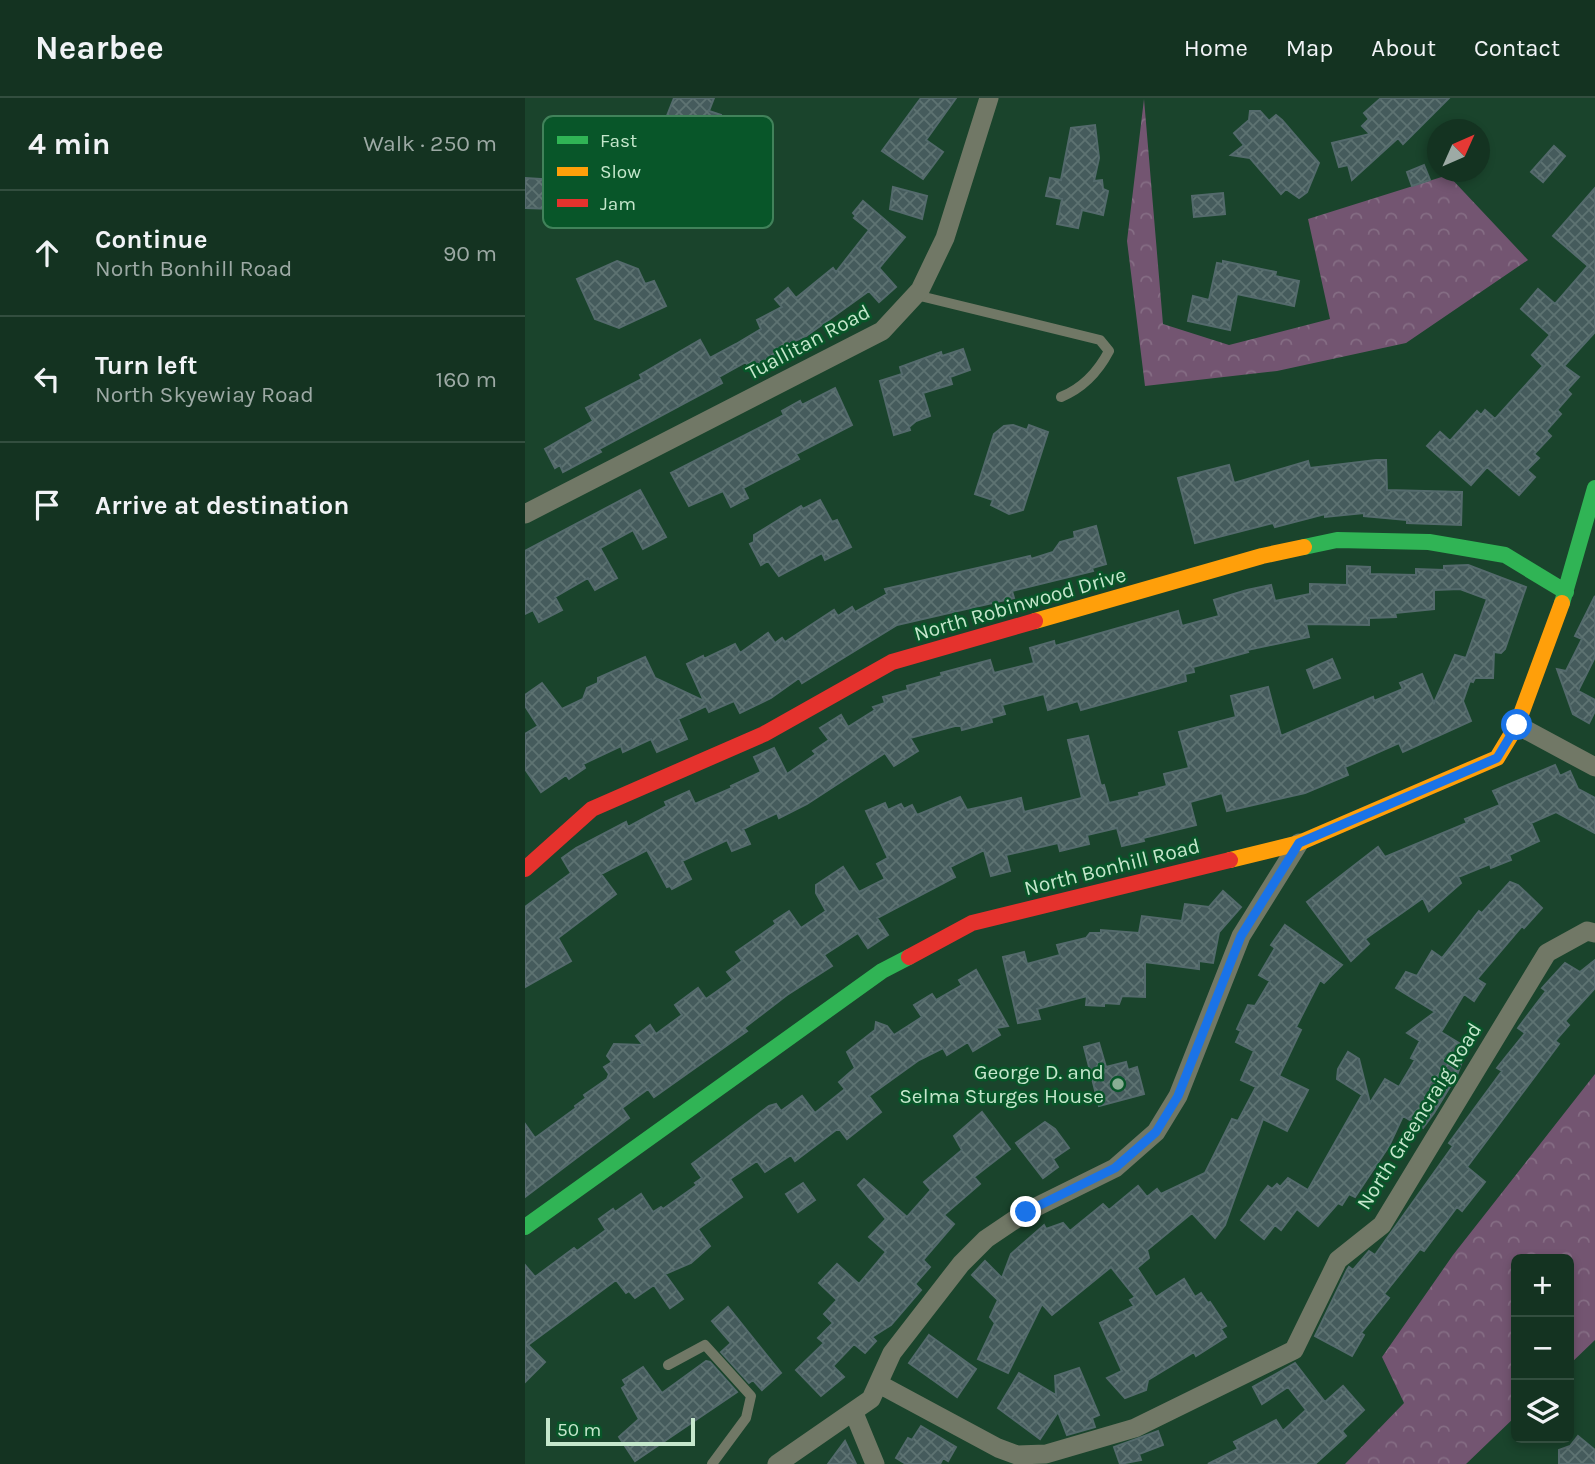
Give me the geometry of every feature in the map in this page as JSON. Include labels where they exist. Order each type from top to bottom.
[{"type":"street","name":"Tuallitan Road","points":[[525,513],[882,331],[916,294],[945,238],[989,98]]},
{"type":"street","name":"North Bonhill Road","points":[[525,1227],[882,971],[972,923],[1299,843],[1497,758],[1517,725],[1566,592],[1595,488]]},
{"type":"street","name":"North Robinwood Drive","points":[[525,869],[592,808],[764,734],[893,662],[1262,556],[1337,540],[1429,542],[1505,555],[1566,592]]},
{"type":"street","points":[[1517,725],[1595,767]]},
{"type":"street","points":[[777,1464],[871,1399],[892,1353],[961,1264],[986,1239],[1026,1212],[1115,1168],[1156,1132],[1178,1096],[1241,936],[1299,843]]},
{"type":"street","name":"North Greencraig Road","points":[[879,1384],[998,1448],[1017,1455],[1046,1454],[1135,1428],[1294,1350],[1338,1260],[1382,1224],[1547,953],[1587,931],[1595,933]]},
{"type":"street","points":[[854,1413],[875,1464]]},
{"type":"lane","points":[[916,294],[1100,340],[1109,351],[1103,363],[1075,392],[1061,397]]},
{"type":"lane","points":[[668,1365],[705,1345],[751,1396],[746,1418],[712,1464]]},
{"type":"green space","points":[[1144,99],[1163,324],[1229,345],[1330,319],[1308,219],[1427,182],[1455,182],[1528,260],[1406,343],[1277,371],[1145,386],[1127,241]]},
{"type":"green space","points":[[1595,1074],[1595,1340],[1574,1360],[1574,1254],[1511,1254],[1511,1421],[1466,1464],[1345,1464],[1404,1403],[1382,1357],[1453,1255]]},
{"type":"building","points":[[674,98],[714,98],[709,111],[721,115],[721,116],[667,116]]},
{"type":"building","points":[[921,98],[956,98],[926,140],[943,152],[923,179],[882,151]]},
{"type":"building","points":[[1381,98],[1449,98],[1403,144],[1398,138],[1352,180],[1348,165],[1339,167],[1332,143],[1370,134],[1362,126],[1369,119],[1364,113]]},
{"type":"building","points":[[1250,111],[1260,111],[1269,121],[1276,115],[1319,163],[1307,192],[1299,198],[1286,189],[1281,194],[1250,158],[1231,155],[1244,145],[1234,133],[1249,120]]},
{"type":"building","points":[[1095,125],[1099,158],[1094,181],[1102,180],[1103,189],[1108,191],[1103,215],[1082,210],[1078,228],[1057,224],[1062,199],[1046,196],[1050,178],[1061,180],[1071,128]]},
{"type":"building","points":[[1554,146],[1565,156],[1543,182],[1531,172]]},
{"type":"building","points":[[1424,165],[1427,181],[1412,186],[1407,172]]},
{"type":"building","points":[[525,178],[543,179],[543,209],[525,208]]},
{"type":"building","points":[[893,187],[927,196],[922,219],[890,209]]},
{"type":"building","points":[[1595,188],[1595,332],[1564,366],[1579,377],[1567,390],[1571,394],[1557,410],[1561,414],[1546,431],[1551,436],[1534,454],[1539,458],[1527,470],[1535,477],[1519,495],[1487,467],[1471,485],[1427,446],[1440,432],[1450,441],[1477,411],[1481,415],[1485,410],[1495,419],[1543,366],[1532,355],[1550,335],[1521,309],[1538,289],[1555,304],[1588,266],[1553,236]]},
{"type":"building","points":[[1223,193],[1225,214],[1194,217],[1192,196]]},
{"type":"building","points":[[863,201],[905,237],[879,268],[896,287],[879,302],[869,291],[806,336],[776,349],[778,353],[749,368],[746,362],[719,377],[722,383],[599,449],[601,452],[563,472],[560,465],[555,468],[545,449],[593,421],[586,408],[642,379],[640,375],[700,340],[710,358],[736,344],[761,329],[757,320],[782,307],[775,299],[788,288],[796,298],[833,268],[836,272],[869,230],[854,218],[856,216],[853,213]]},
{"type":"building","points":[[617,261],[638,269],[645,284],[654,281],[666,306],[619,328],[595,319],[577,279]]},
{"type":"building","points":[[1223,261],[1276,272],[1275,276],[1299,281],[1294,306],[1237,294],[1230,330],[1188,321],[1193,296],[1209,300],[1217,263],[1223,264]]},
{"type":"building","points":[[963,349],[970,370],[950,377],[952,384],[923,393],[930,416],[916,421],[909,427],[910,430],[894,435],[880,381],[902,374],[900,367],[941,352],[942,356]]},
{"type":"building","points":[[835,388],[852,425],[796,454],[799,459],[743,488],[748,498],[731,507],[723,491],[689,506],[671,473],[784,415],[782,411],[800,401],[802,405]]},
{"type":"building","points":[[1013,425],[1027,430],[1029,425],[1048,432],[1023,510],[1009,514],[991,505],[993,500],[975,494],[994,434],[1004,426]]},
{"type":"building","points":[[1386,460],[1387,490],[1462,492],[1461,525],[1407,523],[1407,520],[1364,516],[1364,513],[1325,517],[1325,514],[1275,527],[1273,523],[1195,543],[1178,478],[1229,465],[1234,483],[1308,461],[1310,468]]},
{"type":"building","points":[[640,490],[666,537],[643,549],[633,530],[600,548],[617,578],[595,590],[588,578],[555,597],[562,610],[539,622],[533,610],[525,614],[525,551]]},
{"type":"building","points":[[820,500],[832,522],[837,520],[851,547],[825,560],[822,553],[779,576],[768,561],[761,565],[750,544],[754,542],[754,535],[801,506],[803,509]]},
{"type":"building","points":[[1096,526],[1106,564],[1092,568],[1093,571],[1012,591],[1014,598],[897,625],[802,683],[799,678],[771,698],[740,713],[734,701],[709,712],[706,706],[678,719],[687,739],[657,752],[651,739],[623,752],[621,746],[583,764],[585,768],[569,779],[566,775],[541,792],[525,769],[525,734],[538,726],[525,706],[525,695],[542,683],[562,709],[583,699],[587,688],[598,683],[598,678],[645,657],[655,678],[704,701],[687,664],[703,656],[704,659],[735,644],[740,653],[768,633],[775,643],[782,638],[785,642],[834,610],[838,616],[852,607],[855,612],[887,594],[885,589],[1030,556],[1031,559],[1053,552],[1060,542],[1075,538],[1074,532]]},
{"type":"building","points":[[1468,565],[1526,587],[1505,649],[1501,653],[1494,652],[1493,678],[1475,678],[1473,682],[1470,681],[1463,701],[1471,721],[1403,752],[1399,743],[1345,767],[1348,775],[1305,793],[1227,811],[1222,793],[1190,802],[1196,825],[1143,838],[1144,841],[1122,846],[1117,828],[1087,835],[1089,844],[1060,851],[1058,843],[1006,855],[1010,871],[991,876],[984,850],[950,867],[955,877],[877,918],[888,935],[868,948],[858,933],[824,955],[832,966],[787,995],[744,1028],[747,1031],[654,1097],[648,1089],[622,1108],[629,1118],[525,1197],[525,1124],[535,1138],[576,1108],[575,1106],[586,1098],[584,1095],[607,1079],[609,1074],[604,1067],[612,1062],[607,1056],[614,1044],[643,1045],[636,1036],[650,1025],[656,1034],[682,1015],[675,1005],[698,988],[706,999],[733,980],[727,972],[742,961],[736,952],[776,924],[774,921],[789,911],[801,928],[826,911],[816,893],[816,885],[843,867],[859,892],[885,879],[877,864],[888,858],[866,811],[885,803],[888,810],[901,804],[904,809],[912,805],[917,815],[960,797],[967,810],[1021,798],[1024,812],[1082,798],[1068,740],[1088,736],[1101,786],[1104,785],[1109,803],[1140,796],[1139,793],[1167,786],[1164,774],[1189,768],[1179,732],[1236,717],[1231,696],[1268,687],[1281,736],[1373,697],[1374,701],[1403,689],[1400,683],[1422,674],[1434,703],[1455,655],[1466,658],[1487,599],[1460,589],[1434,590],[1434,609],[1395,613],[1396,617],[1369,618],[1369,625],[1306,624],[1309,637],[1247,650],[1248,652],[1193,667],[1194,672],[1185,674],[1186,681],[1081,710],[1078,701],[1048,710],[1044,694],[1002,705],[1005,714],[991,718],[992,722],[962,730],[961,726],[955,726],[910,738],[918,751],[894,766],[885,753],[807,804],[779,818],[777,813],[743,829],[750,844],[732,851],[727,840],[682,861],[691,879],[672,889],[667,887],[647,850],[601,874],[616,894],[558,938],[571,961],[525,987],[525,907],[571,873],[562,858],[576,848],[626,822],[628,827],[667,806],[665,802],[689,791],[695,804],[732,788],[731,786],[761,772],[754,757],[774,748],[787,774],[816,754],[813,751],[829,740],[820,728],[841,715],[848,727],[875,710],[873,707],[885,703],[883,697],[908,690],[907,686],[942,676],[941,673],[990,660],[994,673],[1034,663],[1030,648],[1054,641],[1055,646],[1178,611],[1182,626],[1219,616],[1214,600],[1247,590],[1271,585],[1275,601],[1310,594],[1310,584],[1347,585],[1347,566],[1370,567],[1370,574],[1416,575],[1416,569],[1444,570],[1444,566]]},
{"type":"building","points":[[1595,596],[1595,657],[1578,691],[1595,700],[1595,711],[1589,723],[1573,714],[1557,669],[1566,671],[1582,639],[1575,636]]},
{"type":"building","points":[[1332,659],[1340,678],[1314,688],[1307,670]]},
{"type":"building","points":[[1555,765],[1560,776],[1570,771],[1578,789],[1595,798],[1595,833],[1556,812],[1531,823],[1539,841],[1509,855],[1511,860],[1491,868],[1490,864],[1458,877],[1461,883],[1429,911],[1423,898],[1365,939],[1369,944],[1351,961],[1307,902],[1378,847],[1385,857],[1467,823],[1465,819],[1500,805],[1493,791]]},
{"type":"building","points":[[1510,882],[1518,885],[1542,908],[1524,928],[1522,926],[1477,979],[1485,984],[1474,1001],[1464,994],[1441,1032],[1467,1048],[1457,1075],[1434,1113],[1423,1128],[1403,1116],[1389,1146],[1355,1197],[1349,1194],[1342,1205],[1338,1203],[1318,1226],[1297,1209],[1281,1230],[1275,1225],[1264,1239],[1241,1220],[1268,1186],[1272,1189],[1277,1184],[1280,1187],[1288,1178],[1308,1190],[1362,1095],[1337,1079],[1338,1069],[1348,1052],[1359,1059],[1370,1103],[1385,1079],[1399,1087],[1415,1060],[1411,1058],[1420,1041],[1407,1033],[1435,1012],[1396,988],[1406,972],[1417,976],[1432,951],[1442,958],[1479,911],[1482,913]]},
{"type":"building","points":[[1223,891],[1241,907],[1219,932],[1213,963],[1199,961],[1199,969],[1145,962],[1145,997],[1122,996],[1119,1004],[1104,1003],[1104,1006],[1086,1005],[1087,996],[1037,1009],[1040,1019],[1018,1023],[1003,957],[1024,952],[1027,964],[1060,955],[1057,945],[1086,938],[1090,933],[1101,933],[1101,930],[1139,933],[1142,916],[1182,921],[1185,904],[1209,907]]},
{"type":"building","points":[[1285,925],[1342,965],[1324,983],[1320,980],[1296,1027],[1301,1030],[1279,1076],[1308,1090],[1287,1131],[1263,1119],[1225,1225],[1215,1238],[1192,1213],[1147,1250],[1149,1258],[1137,1268],[1156,1297],[1184,1279],[1195,1297],[1201,1293],[1208,1303],[1210,1302],[1226,1326],[1221,1329],[1226,1337],[1196,1356],[1194,1352],[1148,1380],[1146,1390],[1125,1398],[1107,1378],[1122,1371],[1100,1323],[1134,1306],[1130,1300],[1135,1297],[1111,1267],[1052,1315],[1042,1304],[1008,1373],[978,1359],[995,1323],[990,1317],[998,1300],[972,1275],[985,1261],[1002,1278],[1011,1254],[1044,1225],[1046,1229],[1063,1223],[1070,1231],[1103,1204],[1109,1210],[1138,1186],[1147,1197],[1157,1189],[1161,1194],[1205,1173],[1232,1119],[1238,1121],[1256,1087],[1241,1080],[1254,1051],[1236,1042],[1241,1031],[1237,1029],[1248,1005],[1255,1006],[1270,981],[1259,975],[1275,948],[1271,945]]},
{"type":"building","points":[[1595,960],[1595,988],[1565,1021],[1569,1025],[1555,1041],[1559,1044],[1467,1167],[1485,1182],[1462,1211],[1457,1207],[1424,1251],[1420,1249],[1384,1294],[1389,1298],[1361,1333],[1364,1335],[1352,1356],[1315,1336],[1349,1267],[1353,1270],[1369,1251],[1375,1255],[1453,1146],[1449,1143],[1502,1071],[1497,1068],[1525,1033],[1518,1028],[1546,991],[1542,988],[1565,963],[1580,972]]},
{"type":"building","points":[[976,970],[1008,1026],[996,1028],[1000,1035],[973,1051],[968,1042],[947,1055],[943,1048],[919,1060],[869,1096],[881,1112],[847,1139],[840,1130],[836,1130],[795,1161],[791,1155],[765,1172],[757,1161],[730,1179],[742,1197],[698,1229],[710,1246],[691,1263],[665,1274],[683,1299],[670,1308],[654,1285],[635,1298],[629,1291],[626,1293],[616,1280],[528,1345],[545,1362],[525,1382],[525,1265],[535,1277],[574,1248],[577,1251],[606,1230],[599,1219],[613,1209],[615,1212],[641,1194],[653,1212],[661,1207],[663,1209],[697,1185],[695,1183],[702,1178],[692,1164],[769,1106],[776,1104],[781,1111],[802,1096],[815,1113],[845,1089],[839,1082],[855,1068],[847,1052],[875,1030],[876,1022],[887,1026],[894,1035],[922,1017],[914,1005],[932,994],[936,1000],[962,985],[959,980]]},
{"type":"building","name":"George D. and Selma Sturges House","points":[[1099,1043],[1106,1067],[1126,1062],[1128,1070],[1137,1067],[1144,1094],[1099,1106],[1084,1047]]},
{"type":"building","points":[[982,1112],[1010,1149],[974,1177],[980,1184],[944,1215],[954,1224],[923,1260],[930,1267],[915,1284],[921,1290],[891,1325],[872,1337],[876,1341],[865,1353],[854,1344],[833,1366],[844,1377],[821,1396],[796,1370],[824,1343],[818,1338],[833,1323],[824,1314],[837,1300],[819,1283],[837,1264],[859,1284],[886,1252],[869,1237],[886,1219],[858,1185],[864,1179],[907,1217],[931,1190],[924,1182],[962,1150],[954,1136]]},
{"type":"building","points":[[1045,1122],[1055,1129],[1069,1148],[1053,1159],[1058,1167],[1043,1178],[1016,1143]]},
{"type":"building","points":[[803,1183],[815,1200],[798,1212],[786,1194]]},
{"type":"building","points":[[728,1307],[781,1373],[762,1390],[753,1380],[749,1383],[721,1352],[731,1343],[712,1321]]},
{"type":"building","points":[[929,1335],[976,1369],[957,1397],[909,1363]]},
{"type":"building","points":[[706,1361],[710,1362],[737,1392],[635,1461],[619,1437],[639,1419],[622,1388],[626,1385],[623,1380],[643,1367],[662,1393]]},
{"type":"building","points":[[1295,1363],[1325,1402],[1343,1386],[1364,1410],[1342,1431],[1346,1436],[1315,1464],[1208,1464],[1238,1449],[1234,1442],[1276,1420],[1283,1431],[1306,1410],[1288,1387],[1262,1404],[1253,1387]]},
{"type":"building","points":[[1079,1368],[1099,1415],[1092,1418],[1095,1427],[1067,1435],[1058,1412],[1040,1439],[998,1408],[1019,1373],[1056,1395],[1055,1376]]},
{"type":"building","points":[[921,1426],[956,1447],[948,1461],[943,1458],[940,1464],[906,1464],[896,1458],[908,1438],[912,1440]]},
{"type":"building","points":[[1158,1431],[1163,1445],[1139,1454],[1141,1460],[1120,1464],[1114,1447]]},
{"type":"building","points":[[1578,1436],[1595,1450],[1595,1464],[1559,1464],[1559,1450],[1570,1446]]},
{"type":"building","points":[[845,1441],[856,1464],[828,1464]]},
{"type":"traffic: fast","points":[[1562,603],[1595,488]]},
{"type":"traffic: fast","points":[[1304,547],[1337,540],[1429,542],[1505,555],[1566,592]]},
{"type":"traffic: fast","points":[[525,1227],[882,971],[909,957]]},
{"type":"traffic: slow","points":[[1035,621],[1262,556],[1304,547]]},
{"type":"traffic: slow","points":[[1230,860],[1299,843],[1497,758],[1517,725],[1562,603]]},
{"type":"traffic: jam","points":[[525,869],[592,809],[764,734],[892,662],[1035,621]]},
{"type":"traffic: jam","points":[[909,957],[972,923],[1230,860]]},
{"type":"place","name":"George D. and Selma Sturges House","points":[[1118,1084]]},
{"type":"route","points":[[1026,1212],[1115,1168],[1156,1132],[1178,1096],[1241,936],[1299,843],[1497,758],[1517,725]]}]
